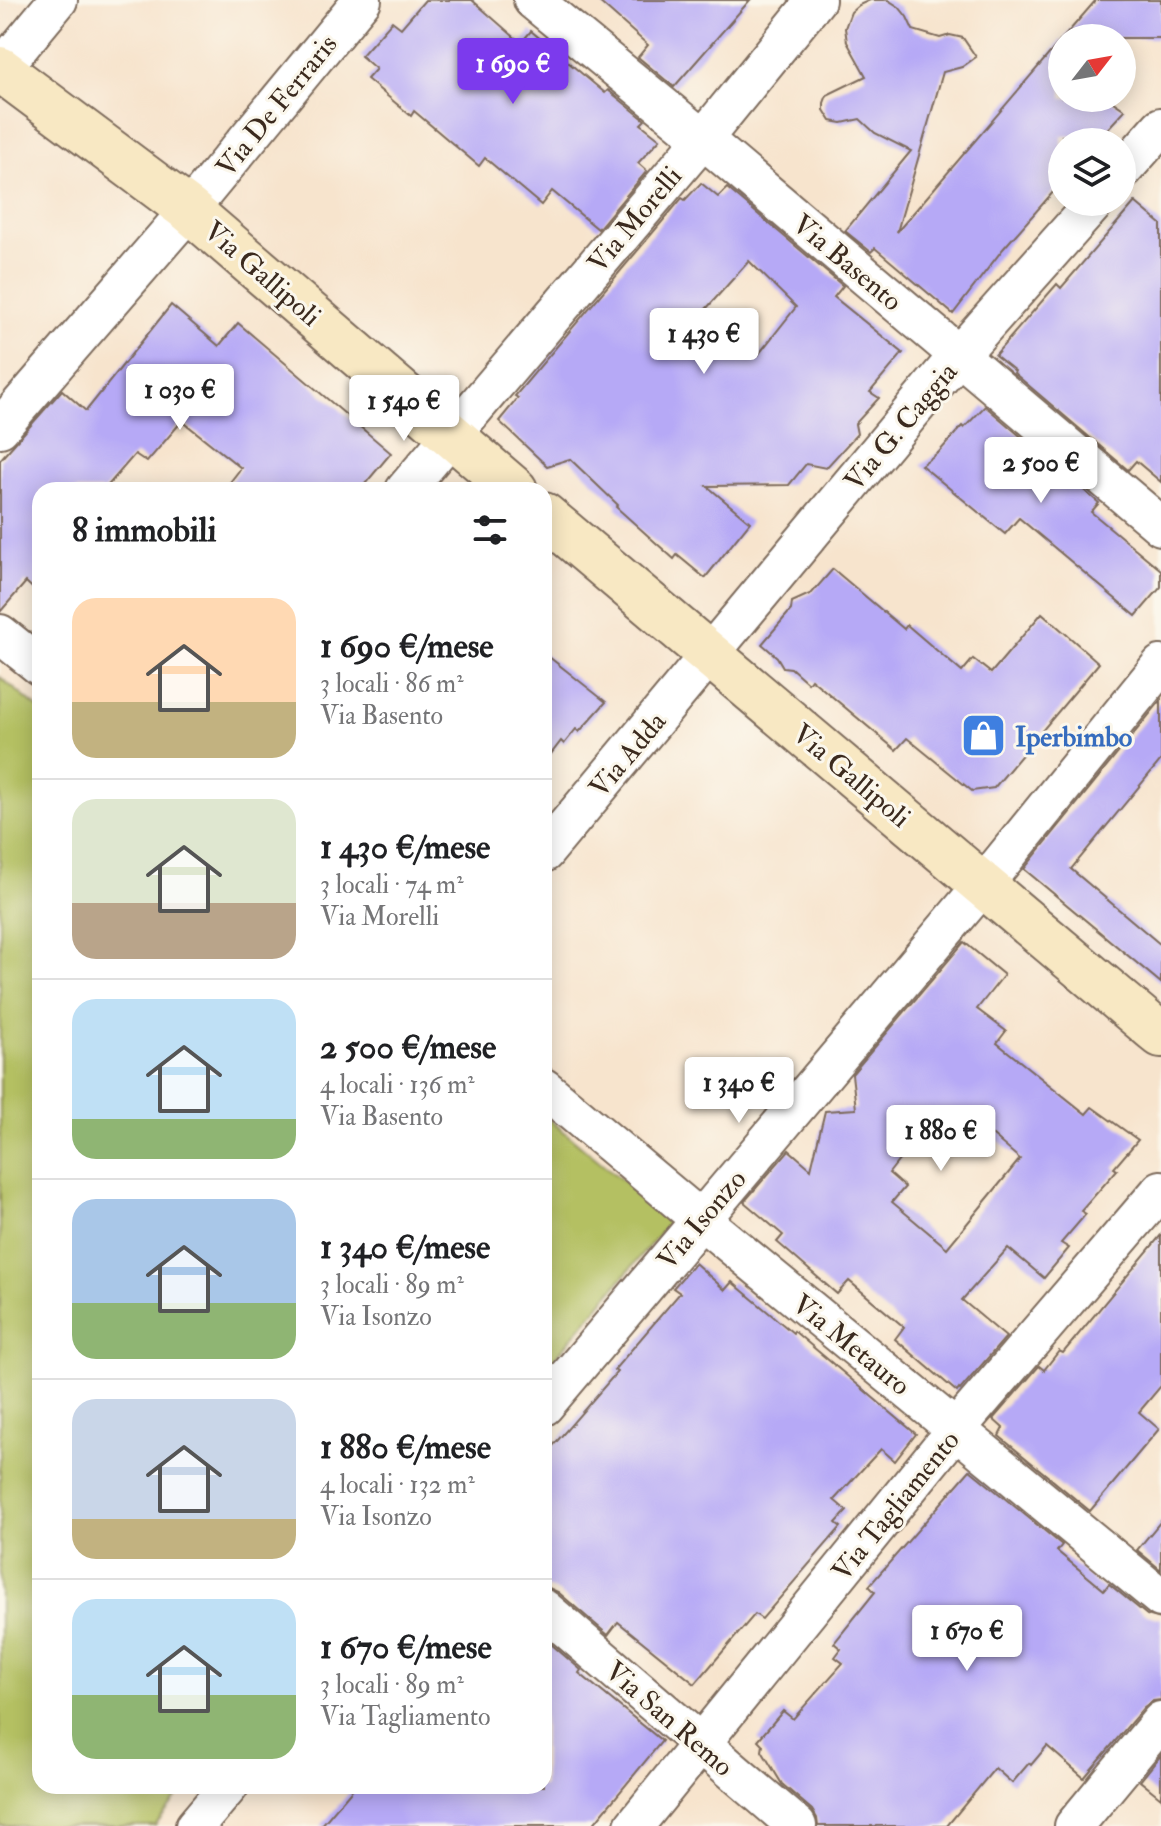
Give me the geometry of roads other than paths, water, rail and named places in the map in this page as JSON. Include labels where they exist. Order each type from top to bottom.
[{"type":"main road","name":"Via Gallipoli","points":[[0,69],[189,210],[506,482]]},
{"type":"main road","name":"Via Gallipoli","points":[[552,522],[1161,1035]]},
{"type":"street","points":[[0,69],[58,0]]},
{"type":"street","name":"Via De Ferraris","points":[[0,428],[189,210],[362,0]]},
{"type":"street","name":"Via Basento","points":[[533,0],[703,139],[1161,526]]},
{"type":"street","name":"Via Morelli","points":[[412,482],[703,139],[816,0]]},
{"type":"street","points":[[1136,155],[1161,127]]},
{"type":"street","name":"Via G. Caggia","points":[[709,655],[958,356],[1083,216]]},
{"type":"street","points":[[0,634],[32,660]]},
{"type":"street","name":"Via Adda","points":[[552,843],[709,655]]},
{"type":"street","name":"Via Isonzo","points":[[552,1396],[983,885],[1161,665]]},
{"type":"street","name":"Via Metauro","points":[[552,1095],[1161,1598]]},
{"type":"street","name":"Via Tagliamento","points":[[634,1826],[956,1429],[1161,1190]]},
{"type":"street","name":"Via San Remo","points":[[552,1616],[797,1826]]},
{"type":"street","points":[[1074,1826],[1161,1721]]},
{"type":"street","points":[[195,1826],[222,1794]]},
{"type":"place","name":"Iperbimbo","points":[[984,736]]}]
